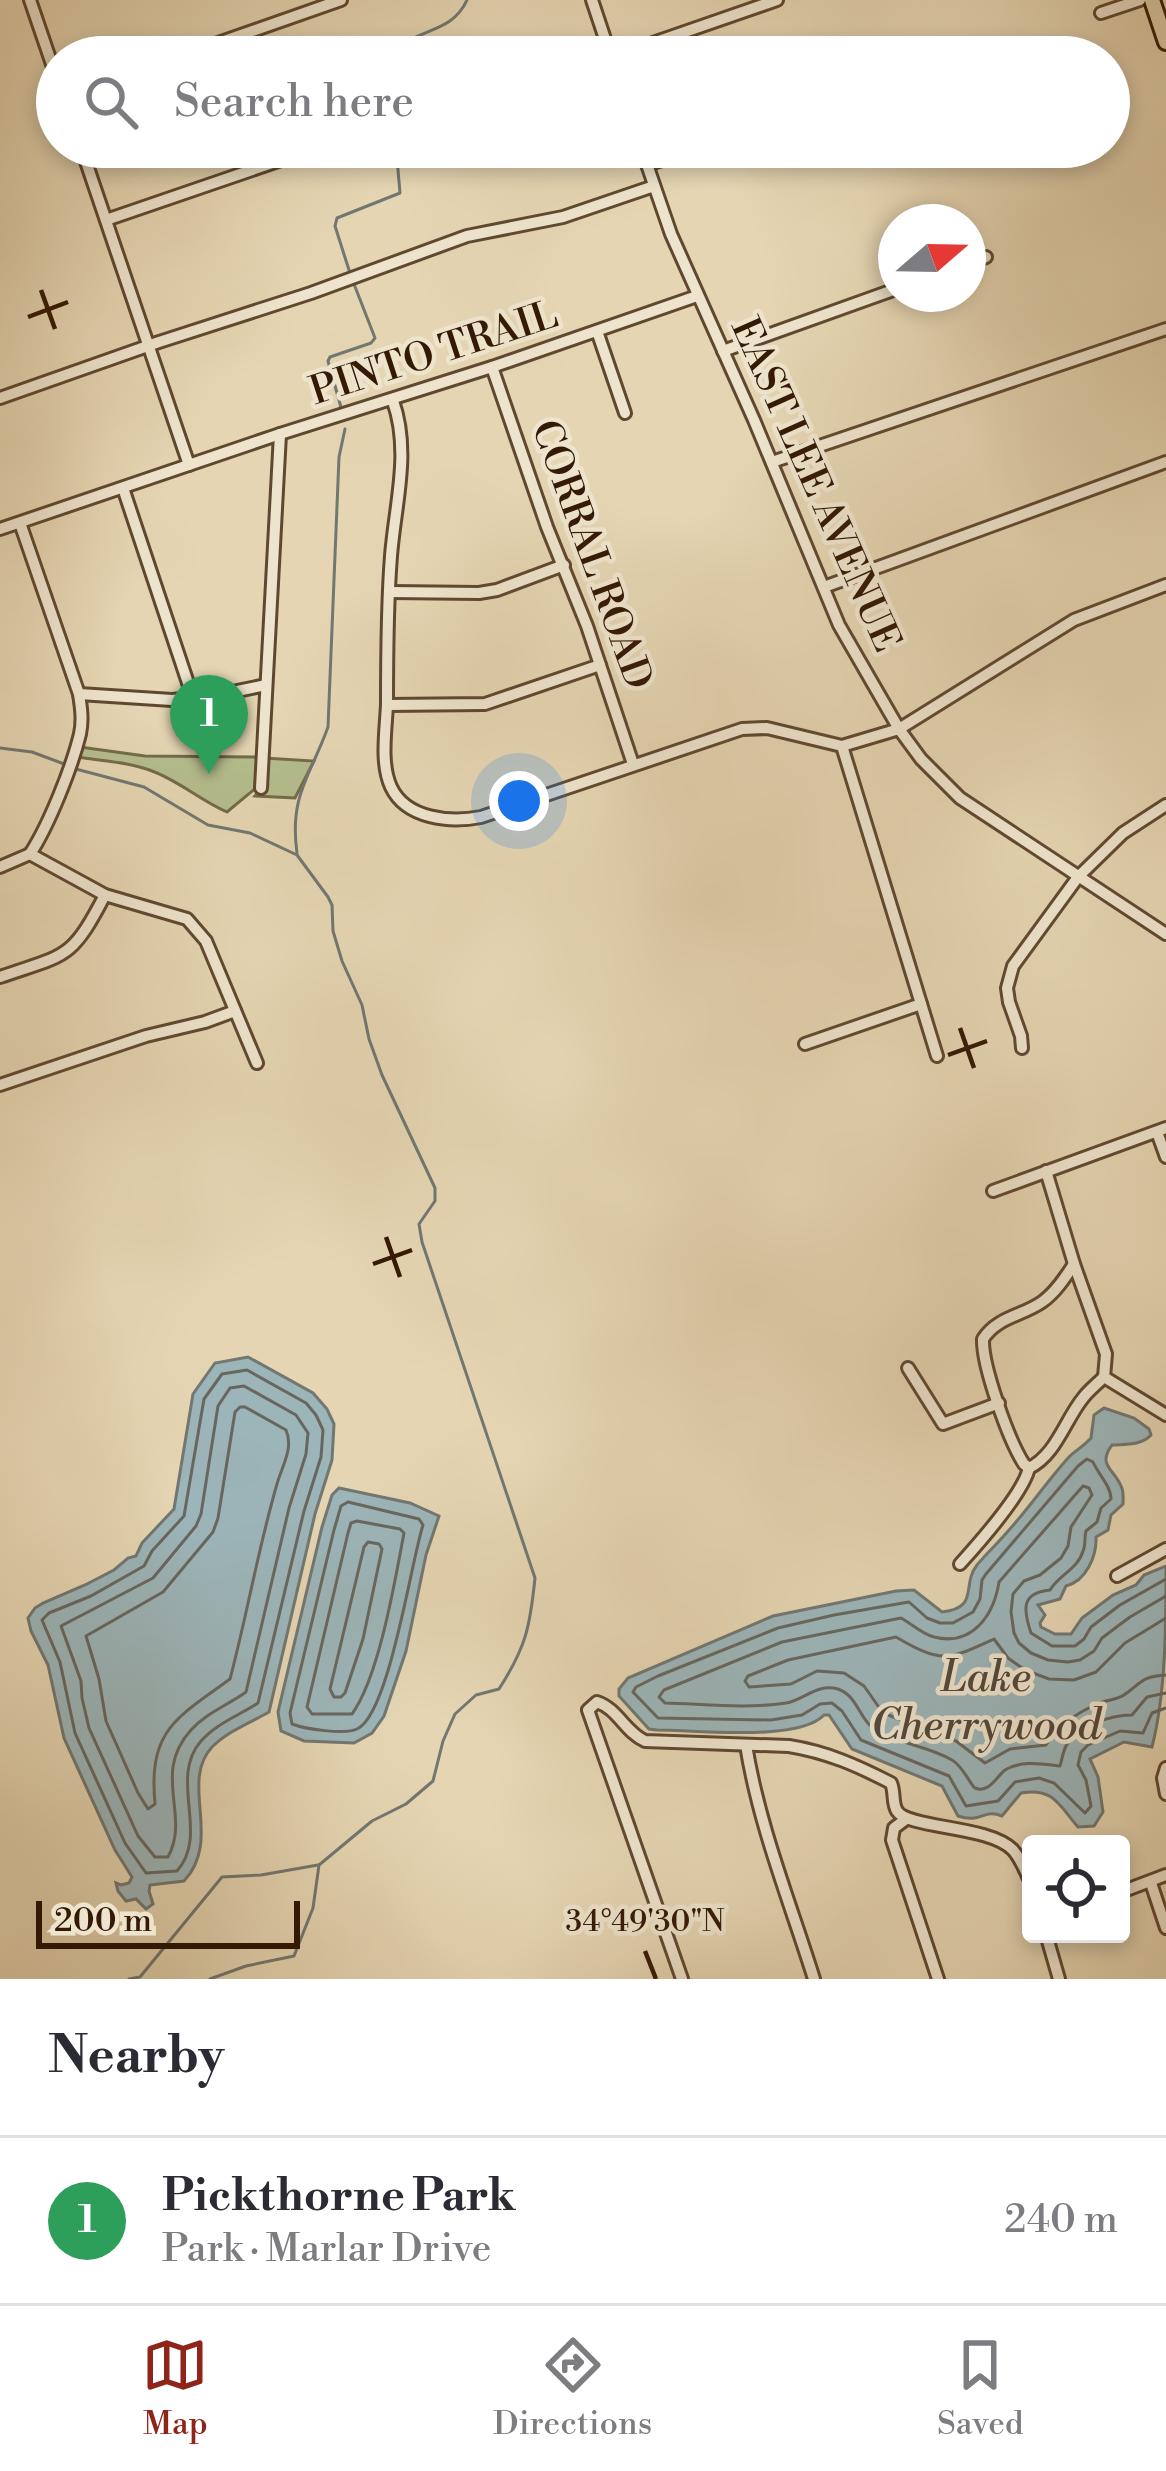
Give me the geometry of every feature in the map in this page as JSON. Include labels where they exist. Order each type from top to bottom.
[{"type":"main road","points":[[1152,0],[1166,42]]},
{"type":"street","points":[[30,0],[42,36]]},
{"type":"street","points":[[238,36],[341,0]]},
{"type":"street","points":[[592,0],[604,36]]},
{"type":"street","points":[[670,36],[749,4],[777,0]]},
{"type":"street","points":[[1101,13],[1140,0]]},
{"type":"street","points":[[88,168],[189,465]]},
{"type":"street","points":[[106,220],[258,168]]},
{"type":"street","name":"EAST LEE AVENUE","points":[[648,168],[670,234],[850,648],[899,729],[960,798],[1166,934]]},
{"type":"street","points":[[0,398],[467,236],[563,217],[654,186]]},
{"type":"street","points":[[723,351],[878,295]]},
{"type":"street","name":"PINTO TRAIL","points":[[0,529],[697,296]]},
{"type":"street","points":[[772,462],[1166,329]]},
{"type":"street","points":[[597,332],[625,413]]},
{"type":"street","name":"CORRAL ROAD","points":[[492,367],[633,764]]},
{"type":"street","points":[[393,400],[401,454],[389,592],[385,751],[389,781],[399,798],[410,808],[442,819],[473,819],[719,735],[756,727],[842,746],[899,729],[1074,620],[1166,585]]},
{"type":"street","points":[[261,788],[280,434]]},
{"type":"street","points":[[824,587],[1166,462]]},
{"type":"street","points":[[123,488],[193,698]]},
{"type":"street","points":[[0,867],[30,854],[46,825],[80,732],[79,694],[20,524]]},
{"type":"street","points":[[389,592],[479,593],[564,565]]},
{"type":"street","points":[[387,705],[485,704],[600,665]]},
{"type":"street","points":[[79,694],[172,700],[266,685]]},
{"type":"street","points":[[842,746],[937,1056]]},
{"type":"street","points":[[1022,1048],[1009,1002],[1010,972],[1078,877],[1124,833],[1166,805]]},
{"type":"street","points":[[30,854],[105,895],[194,923],[257,1063]]},
{"type":"street","points":[[0,976],[71,951],[105,895]]},
{"type":"street","points":[[805,1044],[921,1004]]},
{"type":"street","points":[[0,1085],[235,1011]]},
{"type":"street","points":[[994,1190],[1161,1130],[1166,1157]]},
{"type":"street","points":[[1029,1468],[1038,1464],[1082,1399],[1104,1377],[1106,1354],[1046,1172]]},
{"type":"street","points":[[1029,1468],[1019,1459],[999,1403],[983,1339],[998,1322],[1051,1294],[1074,1264]]},
{"type":"street","points":[[908,1368],[943,1424],[999,1403]]},
{"type":"street","points":[[1104,1377],[1166,1415]]},
{"type":"street","points":[[959,1564],[1014,1497],[1029,1468]]},
{"type":"street","points":[[1117,1576],[1166,1549]]},
{"type":"street","points":[[682,1979],[588,1710],[592,1704],[602,1703],[645,1741],[812,1750],[850,1762],[891,1783],[896,1808],[906,1819],[989,1836],[1013,1850],[1022,1866]]},
{"type":"street","points":[[746,1745],[772,1853],[814,1979]]},
{"type":"street","points":[[1166,1768],[1166,1794]]},
{"type":"street","points":[[906,1819],[894,1828],[892,1840],[938,1979]]},
{"type":"street","points":[[1130,1889],[1166,1875]]},
{"type":"street","points":[[1151,1882],[1166,1928]]},
{"type":"street","points":[[1049,1943],[1058,1979]]},
{"type":"green space","points":[[80,747],[145,756],[258,757],[257,787],[227,812],[152,771],[77,757]]},
{"type":"green space","points":[[264,758],[314,761],[295,798],[255,796],[263,786]]},
{"type":"water","points":[[248,1357],[313,1393],[327,1409],[334,1424],[332,1460],[269,1712],[225,1736],[203,1761],[200,1847],[195,1865],[184,1881],[150,1885],[153,1904],[146,1909],[136,1899],[126,1901],[118,1891],[116,1883],[129,1883],[132,1877],[64,1738],[48,1665],[28,1618],[43,1603],[136,1556],[174,1509],[193,1394],[215,1363]]},
{"type":"water","name":"Lake Cherrywood","points":[[1104,1408],[1134,1418],[1151,1435],[1138,1443],[1112,1445],[1106,1462],[1122,1488],[1123,1504],[1111,1515],[1108,1530],[1096,1537],[1085,1573],[1066,1586],[1060,1599],[1038,1605],[1045,1615],[1041,1627],[1055,1634],[1071,1634],[1082,1618],[1113,1595],[1166,1566],[1165,1635],[1152,1747],[1124,1742],[1090,1759],[1103,1812],[1094,1826],[1078,1827],[1048,1795],[1032,1792],[1021,1793],[1002,1816],[958,1816],[942,1786],[852,1749],[829,1715],[770,1732],[657,1730],[649,1729],[619,1696],[628,1678],[773,1616],[914,1590],[942,1612],[961,1606],[977,1565],[1069,1457],[1091,1438],[1094,1415]]},
{"type":"water","points":[[339,1488],[410,1503],[439,1516],[406,1651],[384,1716],[372,1733],[354,1743],[304,1741],[281,1731],[278,1712],[322,1527],[332,1495]]},
{"type":"waterway","points":[[419,36],[451,21],[467,0]]},
{"type":"waterway","points":[[349,270],[335,226],[337,218],[400,193],[398,168]]},
{"type":"waterway","points":[[342,411],[328,361],[375,338],[354,284]]},
{"type":"waterway","points":[[297,853],[299,801],[328,727],[339,457],[345,429]]},
{"type":"waterway","points":[[0,748],[32,752],[64,764]]},
{"type":"waterway","points":[[72,768],[144,787],[208,825],[250,833],[297,855],[328,897],[342,961],[362,1005],[382,1075],[435,1188],[435,1201],[419,1224],[422,1242],[535,1578],[525,1636],[499,1689],[476,1695],[455,1714],[433,1781],[406,1804],[372,1821],[319,1865],[313,1908],[294,1956],[210,1979]]},
{"type":"waterway","points":[[129,1979],[140,1977],[222,1877],[318,1865]]},
{"type":"place","name":"Pickthorne Park","points":[[209,774]]}]
